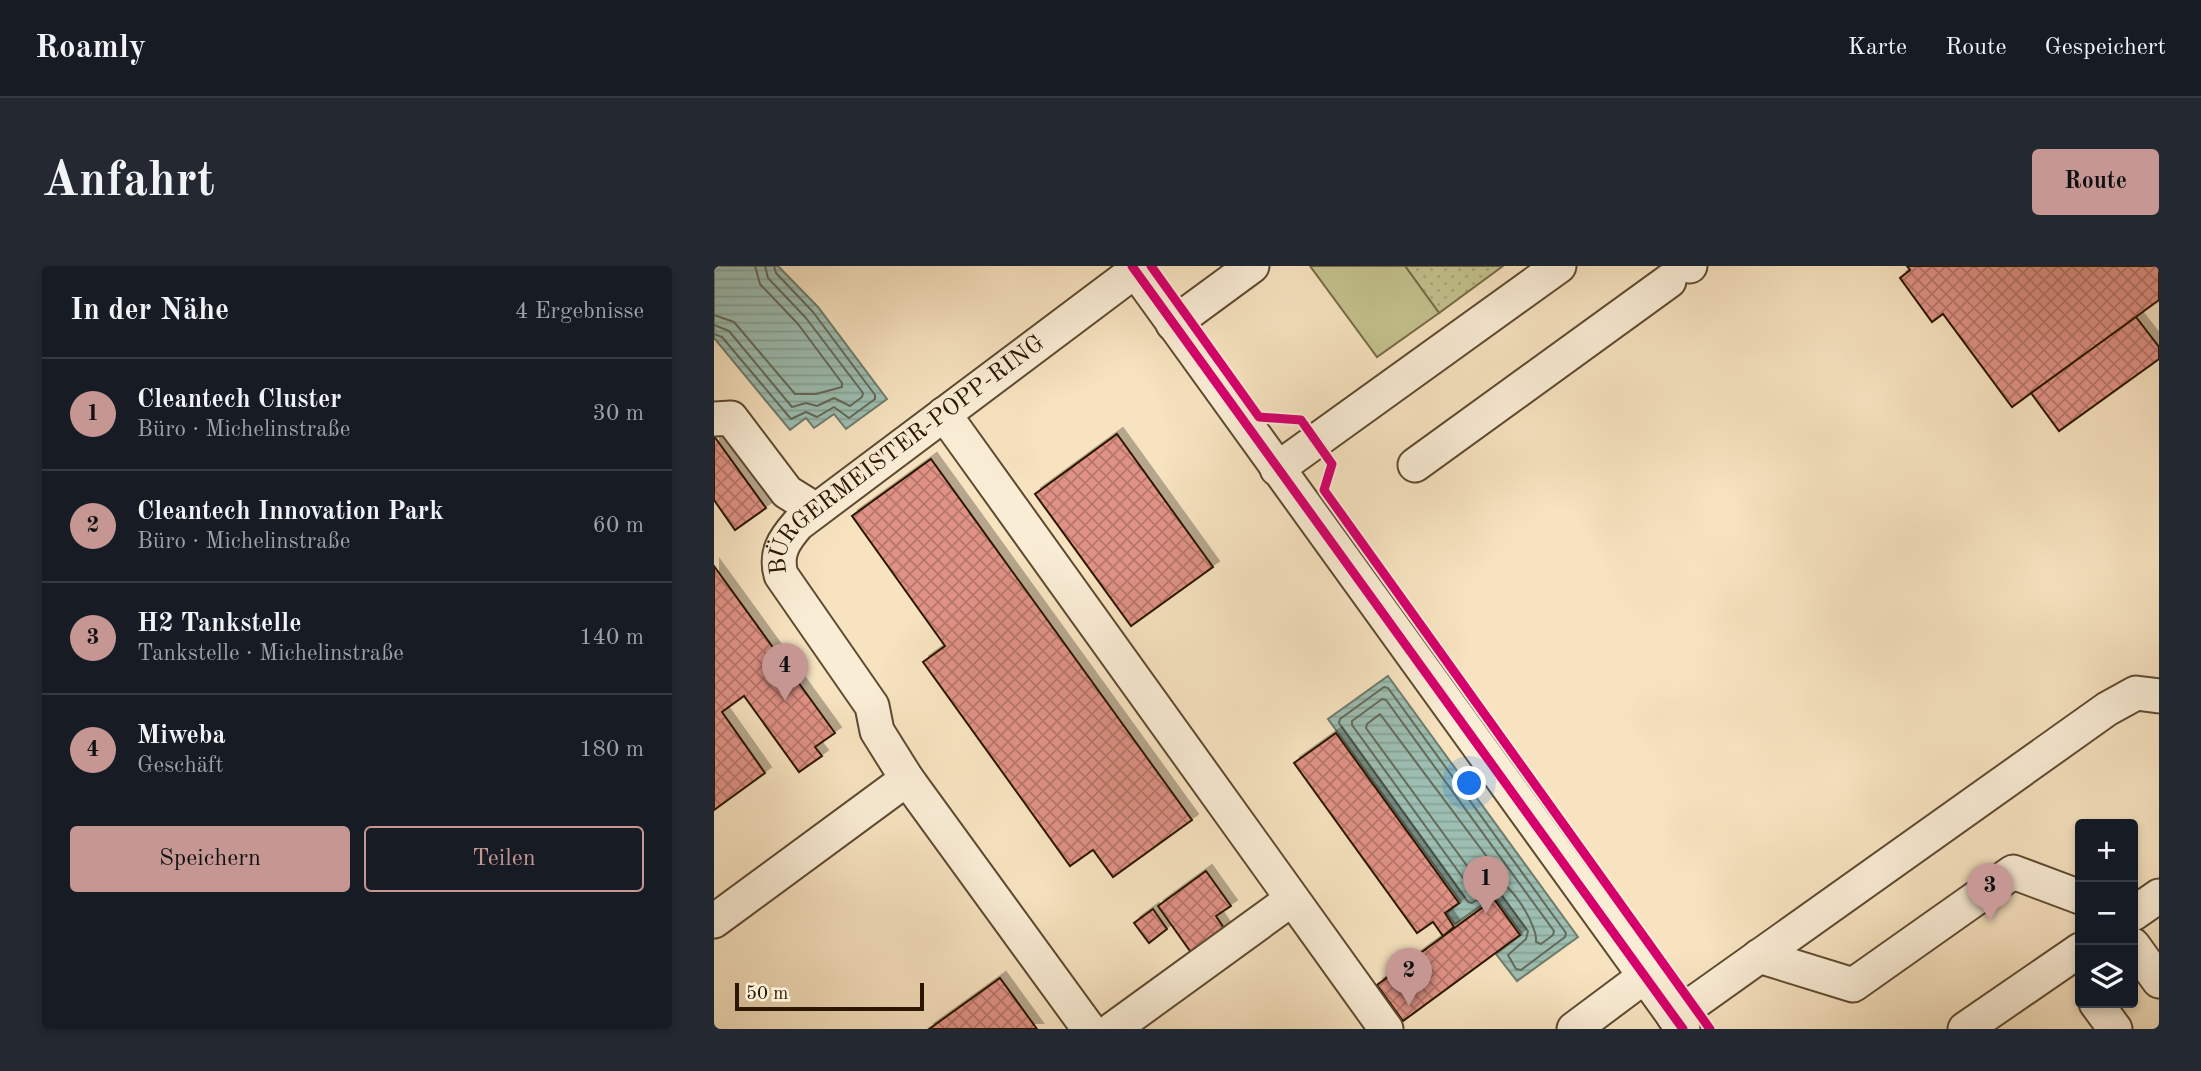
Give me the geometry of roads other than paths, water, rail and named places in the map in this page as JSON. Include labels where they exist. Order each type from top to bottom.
[{"type":"street","points":[[1173,324],[1252,266]]},
{"type":"street","points":[[1277,469],[1559,266]]},
{"type":"street","points":[[1133,269],[1679,1023],[1759,956],[2106,709],[2136,693],[2159,696]]},
{"type":"street","name":"BÜRGERMEISTER-POPP-RING","points":[[1089,1029],[907,779],[877,731],[872,706],[781,575],[778,563],[783,542],[798,524],[1133,269]]},
{"type":"street","points":[[1415,465],[1683,271]]},
{"type":"street","points":[[944,414],[1386,1029]]},
{"type":"street","points":[[714,419],[731,418],[787,492],[816,510]]},
{"type":"street","points":[[714,921],[907,779]]},
{"type":"street","points":[[1759,956],[1853,985],[2013,872],[2075,895]]},
{"type":"street","points":[[2138,911],[2159,896]]},
{"type":"street","points":[[1113,1029],[1292,899]]},
{"type":"street","points":[[2138,952],[2159,981]]},
{"type":"street","points":[[1965,1029],[2075,965]]},
{"type":"street","points":[[1574,1029],[1645,976]]},
{"type":"street","points":[[2100,1008],[2115,1029]]},
{"type":"water","points":[[778,266],[818,307],[887,399],[846,429],[834,414],[814,428],[806,418],[790,430],[714,338],[714,268]]},
{"type":"water","points":[[1388,676],[1578,937],[1517,981],[1496,954],[1522,934],[1494,896],[1455,924],[1447,913],[1461,902],[1328,719]]},
{"type":"place","name":"Miweba","points":[[785,701]]},
{"type":"place","name":"Cleantech Cluster","points":[[1486,914]]},
{"type":"place","name":"H2 Tankstelle","points":[[1990,921]]},
{"type":"place","name":"Cleantech Innovation Park","points":[[1409,1006]]}]
